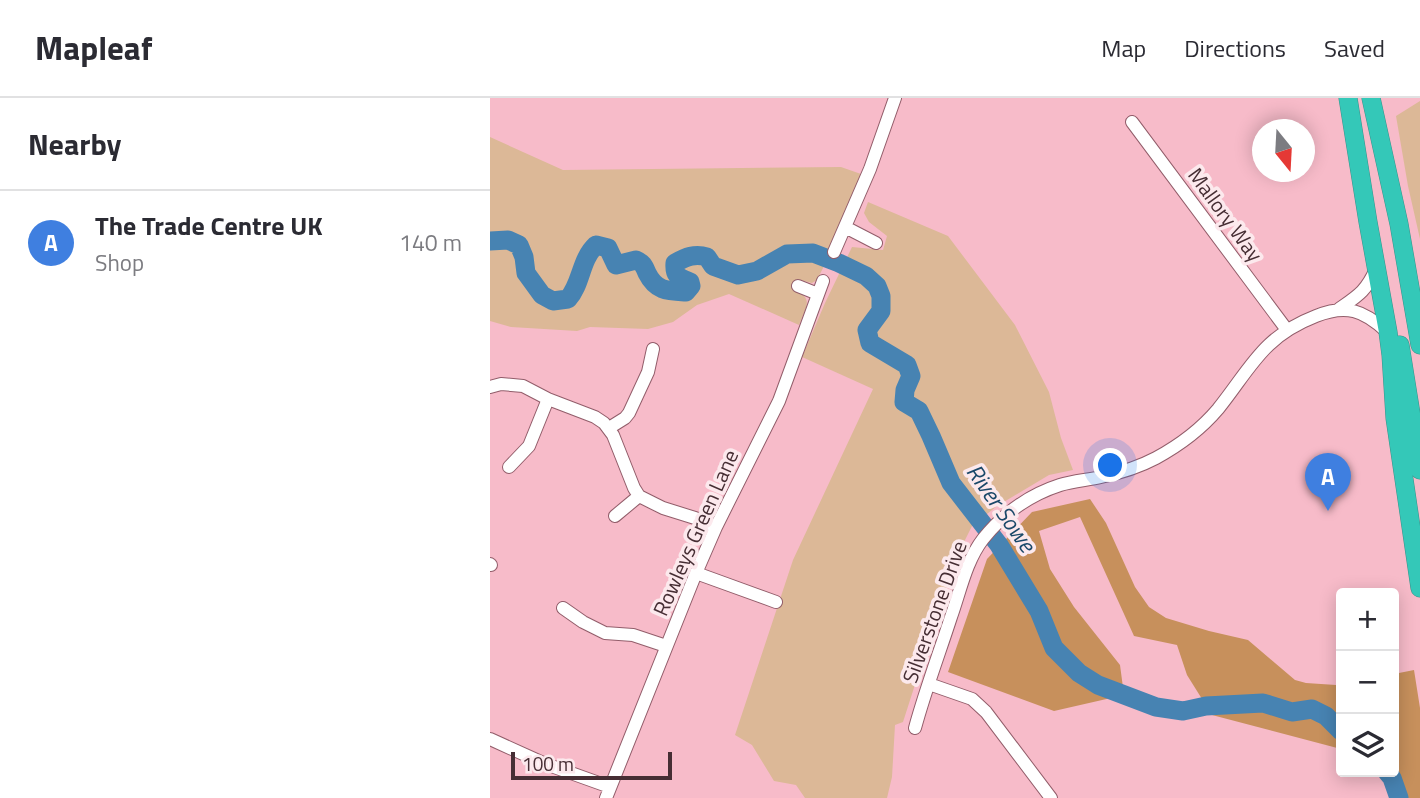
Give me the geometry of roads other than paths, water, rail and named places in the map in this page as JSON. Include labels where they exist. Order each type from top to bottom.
[{"type":"highway","points":[[1350,98],[1388,332],[1395,418],[1420,588]]},
{"type":"highway","points":[[1350,98],[1386,253],[1420,470]]},
{"type":"highway","points":[[1371,98],[1399,224],[1420,345]]},
{"type":"street","points":[[834,252],[870,169],[895,98]]},
{"type":"street","name":"Mallory Way","points":[[1132,122],[1287,330]]},
{"type":"street","points":[[845,227],[876,243]]},
{"type":"street","name":"Silverstone Drive","points":[[915,728],[968,568],[981,542],[999,521],[1031,497],[1059,485],[1129,470],[1156,458],[1181,442],[1217,410],[1261,352],[1287,330],[1318,315],[1339,309],[1360,295],[1376,268]]},
{"type":"street","name":"Rowleys Green Lane","points":[[608,793],[716,527],[779,401],[823,281]]},
{"type":"street","points":[[798,286],[818,294]]},
{"type":"street","points":[[1339,309],[1363,313],[1388,332]]},
{"type":"street","points":[[609,428],[629,413],[648,372],[653,349]]},
{"type":"street","points":[[490,387],[501,384],[523,386],[595,417],[609,428],[639,496],[663,508],[716,527]]},
{"type":"street","points":[[509,467],[529,446],[548,399]]},
{"type":"street","points":[[615,516],[639,496]]},
{"type":"street","points":[[696,573],[776,602]]},
{"type":"street","points":[[563,608],[594,628],[633,635],[666,646]]},
{"type":"street","points":[[929,684],[972,699],[986,712],[1051,798]]},
{"type":"street","points":[[490,739],[608,793]]},
{"type":"waterway","name":"River Sowe","points":[[490,241],[508,240],[519,245],[526,273],[542,295],[553,301],[568,299],[573,293],[587,258],[596,245],[608,248],[616,265],[638,261],[658,287],[673,291],[686,292],[691,286],[690,282],[676,273],[675,263],[695,256],[707,257],[713,266],[738,275],[757,271],[787,254],[813,253],[866,276],[877,286],[881,296],[881,311],[867,330],[870,343],[907,365],[911,376],[905,390],[904,402],[919,411],[951,483],[999,545],[1039,611],[1054,648],[1079,673],[1098,685],[1156,707],[1183,711],[1206,706],[1263,703],[1292,712],[1312,709],[1326,716],[1336,726]]},
{"type":"waterway","name":"River Sowe","points":[[1391,777],[1399,798]]},
{"type":"place","name":"The Trade Centre UK","points":[[1328,511]]}]
